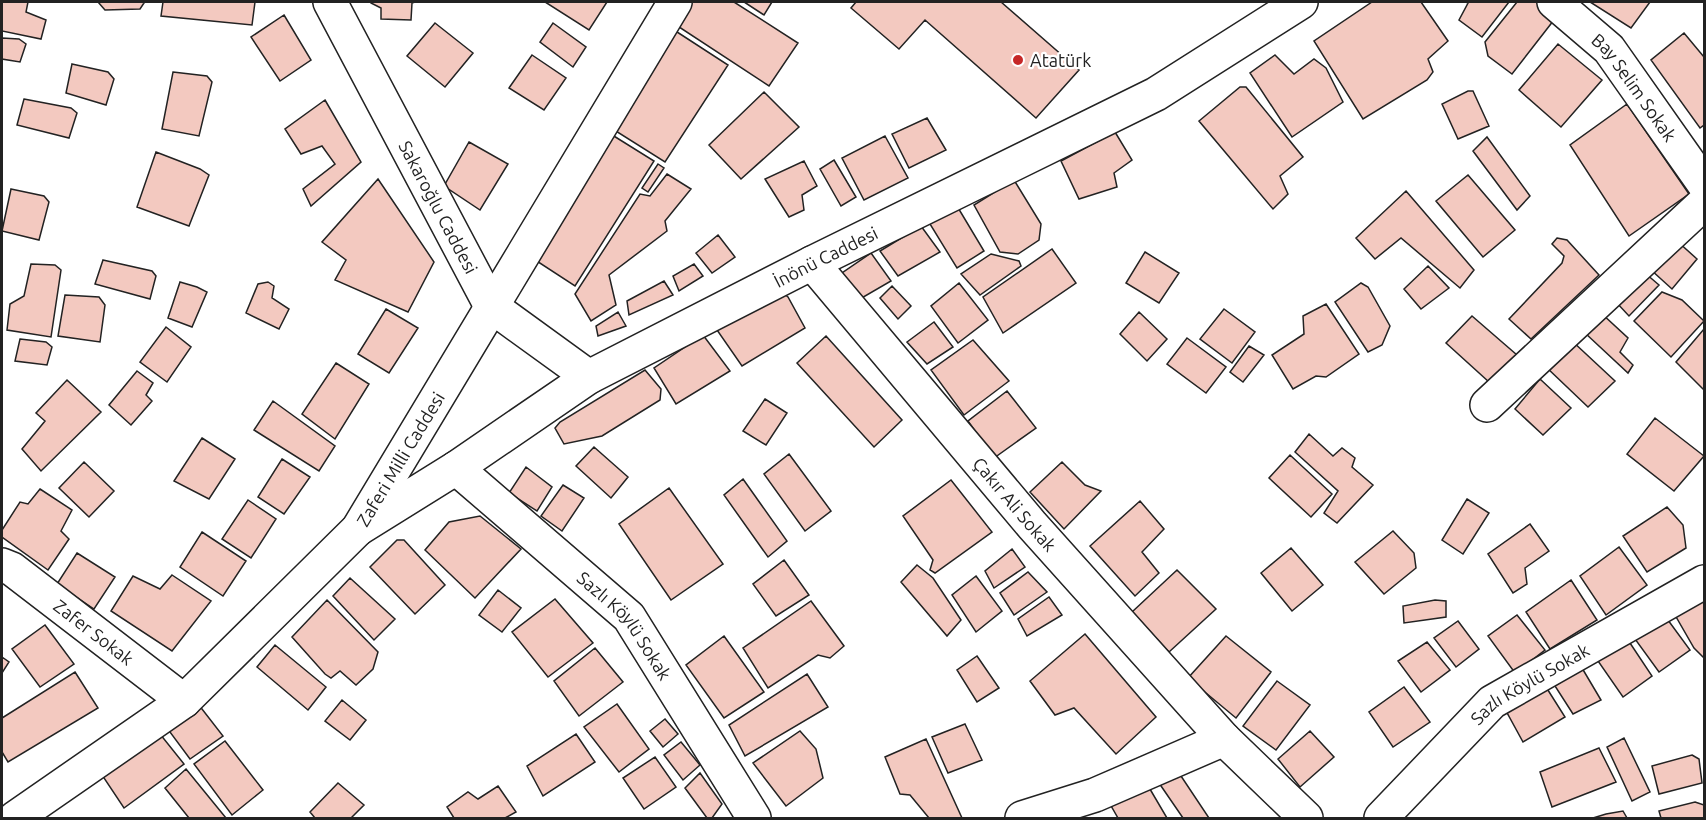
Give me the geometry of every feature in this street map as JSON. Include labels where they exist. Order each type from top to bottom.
[{"type":"street","name":"Sakaroğlu Caddesi","points":[[330,2],[491,306],[589,377]]},
{"type":"street","name":"Zaferi Milli Caddesi","points":[[15,819],[184,701],[358,530],[675,2]]},
{"type":"street","name":"İnönü Caddesi","points":[[358,530],[456,468],[589,377],[812,262],[1156,94],[1301,2]]},
{"type":"street","name":"Bay Selim Sokak","points":[[1554,2],[1609,49],[1704,184]]},
{"type":"street","points":[[1487,405],[1704,203]]},
{"type":"street","name":"Çakır Ali Sokak","points":[[812,262],[1032,525],[1224,739]]},
{"type":"street","name":"Sazlı Köylü Sokak","points":[[456,468],[629,617],[754,819]]},
{"type":"street","name":"Zafer Sokak","points":[[2,565],[12,569],[184,701]]},
{"type":"street","name":"Sazlı Köylü Sokak","points":[[1381,819],[1492,702],[1704,582]]},
{"type":"street","points":[[1022,819],[1095,795],[1224,739],[1306,819]]},
{"type":"building","points":[[2,2],[28,2],[26,12],[46,20],[41,39],[2,31]]},
{"type":"building","points":[[98,2],[144,3],[140,9],[105,10]]},
{"type":"building","points":[[163,2],[255,2],[252,25],[161,16]]},
{"type":"building","points":[[371,2],[415,2],[412,3],[411,20],[381,19],[381,8]]},
{"type":"building","points":[[545,2],[607,2],[589,30]]},
{"type":"building","points":[[692,2],[734,2],[798,43],[769,86],[676,25]]},
{"type":"building","points":[[744,2],[772,2],[764,15]]},
{"type":"building","name":"Atatürk","points":[[856,2],[1001,2],[1079,70],[1036,118],[925,20],[899,49],[851,8]]},
{"type":"building","points":[[1372,2],[1421,2],[1448,41],[1428,59],[1433,72],[1427,80],[1363,119],[1314,41]]},
{"type":"building","points":[[1466,2],[1509,2],[1482,37],[1459,20],[1468,3]]},
{"type":"building","points":[[1517,2],[1540,2],[1557,16],[1512,74],[1488,56],[1485,42]]},
{"type":"building","points":[[1590,2],[1650,2],[1631,28]]},
{"type":"building","points":[[284,15],[311,60],[280,81],[251,37]]},
{"type":"building","points":[[435,23],[473,53],[445,87],[407,56]]},
{"type":"building","points":[[553,23],[586,47],[573,67],[540,42]]},
{"type":"building","points":[[674,30],[728,65],[665,162],[611,128]]},
{"type":"building","points":[[1684,33],[1704,57],[1704,125],[1700,128],[1651,60]]},
{"type":"building","points":[[2,38],[19,39],[26,44],[20,62],[2,59]]},
{"type":"building","points":[[1558,44],[1602,80],[1561,127],[1519,90]]},
{"type":"building","points":[[532,55],[566,78],[544,110],[509,88]]},
{"type":"building","points":[[1275,55],[1294,74],[1314,59],[1326,68],[1343,102],[1292,137],[1250,73]]},
{"type":"building","points":[[72,64],[108,72],[114,79],[106,105],[66,93]]},
{"type":"building","points":[[173,72],[207,76],[212,82],[199,136],[162,129]]},
{"type":"building","points":[[1240,87],[1246,87],[1303,157],[1280,176],[1288,194],[1273,209],[1199,121]]},
{"type":"building","points":[[1468,91],[1473,91],[1489,126],[1458,139],[1442,104]]},
{"type":"building","points":[[764,92],[799,127],[741,179],[709,145]]},
{"type":"building","points":[[24,99],[71,108],[77,113],[69,138],[17,125]]},
{"type":"building","points":[[325,100],[361,162],[311,206],[303,189],[335,164],[322,146],[301,154],[285,129]]},
{"type":"building","points":[[1627,104],[1689,194],[1629,236],[1570,145]]},
{"type":"building","points":[[927,118],[946,150],[909,168],[892,134]]},
{"type":"building","points":[[1115,132],[1132,160],[1114,173],[1117,187],[1079,199],[1061,161]]},
{"type":"building","points":[[609,133],[654,161],[575,286],[529,256]]},
{"type":"building","points":[[885,136],[908,178],[864,200],[842,158]]},
{"type":"building","points":[[1487,137],[1530,196],[1517,210],[1473,151]]},
{"type":"building","points":[[469,142],[508,164],[480,210],[444,186]]},
{"type":"building","points":[[156,152],[200,169],[209,175],[189,226],[137,207]]},
{"type":"building","points":[[834,160],[856,197],[841,206],[820,169]]},
{"type":"building","points":[[804,161],[817,186],[802,195],[804,210],[789,217],[765,179]]},
{"type":"building","points":[[658,164],[664,168],[648,192],[642,188]]},
{"type":"building","points":[[667,174],[691,189],[665,221],[667,231],[609,275],[616,305],[591,321],[575,294],[640,194],[650,196]]},
{"type":"building","points":[[1468,175],[1515,230],[1483,257],[1436,201]]},
{"type":"building","points":[[378,179],[434,262],[408,312],[335,280],[346,260],[322,242]]},
{"type":"building","points":[[1014,180],[1041,224],[1039,240],[1018,254],[1000,252],[974,205]]},
{"type":"building","points":[[11,189],[44,196],[49,202],[39,240],[2,231]]},
{"type":"building","points":[[1406,191],[1474,270],[1460,288],[1401,238],[1375,259],[1356,238]]},
{"type":"building","points":[[957,206],[984,251],[957,268],[930,224]]},
{"type":"building","points":[[921,226],[940,252],[898,276],[880,251]]},
{"type":"building","points":[[718,235],[735,257],[712,273],[696,253]]},
{"type":"building","points":[[1557,238],[1567,240],[1599,275],[1531,339],[1509,319],[1562,263],[1564,256],[1552,244]]},
{"type":"building","points":[[1677,241],[1697,259],[1672,289],[1650,269]]},
{"type":"building","points":[[1052,249],[1076,283],[1003,333],[983,297]]},
{"type":"building","points":[[1145,252],[1179,273],[1159,303],[1126,283]]},
{"type":"building","points":[[871,253],[891,281],[860,299],[842,273]]},
{"type":"building","points":[[991,254],[1019,261],[1021,266],[980,295],[961,274]]},
{"type":"building","points":[[103,260],[152,271],[156,276],[150,299],[95,284]]},
{"type":"building","points":[[31,264],[55,265],[61,270],[51,337],[7,330],[10,304],[24,296]]},
{"type":"building","points":[[694,264],[703,276],[679,291],[673,276]]},
{"type":"building","points":[[1428,266],[1449,288],[1421,309],[1404,289]]},
{"type":"building","points":[[1645,273],[1659,285],[1629,316],[1616,302]]},
{"type":"building","points":[[664,281],[673,295],[629,315],[627,301]]},
{"type":"building","points":[[180,282],[207,292],[192,327],[168,318]]},
{"type":"building","points":[[268,282],[274,286],[272,298],[289,309],[279,329],[246,313],[258,284]]},
{"type":"building","points":[[959,283],[988,320],[958,343],[931,306]]},
{"type":"building","points":[[1361,283],[1368,287],[1390,326],[1382,345],[1368,352],[1335,302]]},
{"type":"building","points":[[892,286],[911,306],[898,319],[880,298]]},
{"type":"building","points":[[779,290],[788,297],[805,328],[742,366],[717,330]]},
{"type":"building","points":[[1662,292],[1682,300],[1704,321],[1671,357],[1634,321]]},
{"type":"building","points":[[65,295],[99,297],[105,305],[100,342],[58,336]]},
{"type":"building","points":[[1326,304],[1359,354],[1326,377],[1316,376],[1293,389],[1272,355],[1304,334],[1303,316]]},
{"type":"building","points":[[386,309],[418,328],[389,373],[358,354]]},
{"type":"building","points":[[1224,309],[1255,332],[1232,363],[1200,339]]},
{"type":"building","points":[[618,312],[626,326],[598,336],[596,326]]},
{"type":"building","points":[[1139,312],[1167,339],[1147,361],[1120,334]]},
{"type":"building","points":[[1601,313],[1628,338],[1620,352],[1633,365],[1628,373],[1585,333]]},
{"type":"building","points":[[1472,316],[1517,355],[1489,382],[1446,343]]},
{"type":"building","points":[[934,322],[953,347],[927,364],[907,342]]},
{"type":"building","points":[[166,327],[191,347],[167,382],[140,362]]},
{"type":"building","points":[[1704,329],[1704,390],[1676,362]]},
{"type":"building","points":[[703,335],[730,371],[676,404],[654,368]]},
{"type":"building","points":[[826,336],[902,420],[874,447],[797,363]]},
{"type":"building","points":[[1187,338],[1226,367],[1206,393],[1167,364]]},
{"type":"building","points":[[20,339],[46,342],[52,347],[47,365],[15,361]]},
{"type":"building","points":[[973,340],[1009,381],[964,415],[931,370]]},
{"type":"building","points":[[1571,340],[1615,381],[1588,407],[1545,366]]},
{"type":"building","points":[[1249,346],[1264,355],[1243,382],[1230,372]]},
{"type":"building","points":[[336,363],[369,384],[335,439],[302,414]]},
{"type":"building","points":[[645,370],[661,389],[660,400],[602,436],[564,444],[555,428],[560,422]]},
{"type":"building","points":[[137,371],[153,383],[146,395],[152,401],[131,425],[109,405]]},
{"type":"building","points":[[1540,379],[1571,408],[1543,435],[1515,409]]},
{"type":"building","points":[[67,380],[101,412],[41,471],[22,449],[45,421],[36,413]]},
{"type":"building","points":[[1007,391],[1036,428],[994,458],[968,421]]},
{"type":"building","points":[[765,399],[787,413],[766,445],[743,431]]},
{"type":"building","points":[[273,401],[335,446],[319,471],[254,430]]},
{"type":"building","points":[[1655,418],[1704,456],[1674,491],[1627,454]]},
{"type":"building","points":[[1309,434],[1333,456],[1342,448],[1355,458],[1352,467],[1373,485],[1337,523],[1324,513],[1338,491],[1295,452]]},
{"type":"building","points":[[202,438],[235,459],[209,499],[174,481]]},
{"type":"building","points":[[594,447],[628,477],[611,498],[576,466]]},
{"type":"building","points":[[789,454],[831,511],[805,531],[764,474]]},
{"type":"building","points":[[1290,455],[1332,494],[1311,517],[1269,478]]},
{"type":"building","points":[[282,459],[310,477],[284,514],[258,497]]},
{"type":"building","points":[[84,462],[114,491],[89,517],[59,488]]},
{"type":"building","points":[[1062,462],[1085,485],[1101,491],[1064,529],[1030,492]]},
{"type":"building","points":[[526,467],[552,487],[537,511],[509,493]]},
{"type":"building","points":[[743,479],[787,541],[768,557],[724,495]]},
{"type":"building","points":[[951,480],[992,532],[935,573],[930,570],[933,560],[903,516]]},
{"type":"building","points":[[563,485],[584,498],[562,531],[541,516]]},
{"type":"building","points":[[669,488],[723,564],[671,600],[619,524]]},
{"type":"building","points":[[40,489],[72,510],[61,531],[69,539],[48,570],[2,537],[2,530],[20,502],[28,504]]},
{"type":"building","points":[[1467,499],[1489,513],[1463,554],[1442,540]]},
{"type":"building","points":[[248,500],[276,519],[251,558],[222,539]]},
{"type":"building","points":[[1140,501],[1164,529],[1142,552],[1159,573],[1135,596],[1090,546]]},
{"type":"building","points":[[1667,507],[1683,525],[1686,548],[1647,572],[1623,536]]},
{"type":"building","points":[[480,516],[521,549],[475,598],[425,550],[449,522]]},
{"type":"building","points":[[1530,524],[1549,551],[1525,568],[1527,584],[1513,593],[1488,554]]},
{"type":"building","points":[[1393,531],[1414,553],[1416,568],[1384,594],[1355,562]]},
{"type":"building","points":[[202,532],[246,561],[223,596],[180,567]]},
{"type":"building","points":[[397,540],[404,540],[445,585],[415,614],[370,567]]},
{"type":"building","points":[[1619,547],[1647,585],[1606,615],[1580,576]]},
{"type":"building","points":[[1291,548],[1323,585],[1292,611],[1261,573]]},
{"type":"building","points":[[1012,549],[1025,567],[994,588],[985,571]]},
{"type":"building","points":[[77,553],[115,577],[94,609],[57,584]]},
{"type":"building","points":[[784,560],[809,595],[776,616],[753,584]]},
{"type":"building","points":[[917,565],[933,578],[961,620],[947,636],[901,582]]},
{"type":"building","points":[[1177,570],[1216,609],[1169,652],[1132,612]]},
{"type":"building","points":[[1028,572],[1047,592],[1014,615],[1000,593]]},
{"type":"building","points":[[172,575],[211,601],[172,651],[111,611],[133,576],[160,589]]},
{"type":"building","points":[[976,576],[1002,611],[976,632],[952,595]]},
{"type":"building","points":[[350,578],[395,619],[374,640],[333,596]]},
{"type":"building","points":[[1571,580],[1597,620],[1550,649],[1526,612]]},
{"type":"building","points":[[498,590],[521,608],[502,632],[479,615]]},
{"type":"building","points":[[1704,595],[1704,658],[1694,648],[1675,615]]},
{"type":"building","points":[[1049,597],[1062,615],[1027,636],[1018,619]]},
{"type":"building","points":[[555,599],[593,643],[548,677],[512,632]]},
{"type":"building","points":[[327,600],[378,652],[373,669],[356,685],[340,671],[331,678],[325,674],[292,637]]},
{"type":"building","points":[[1435,600],[1446,601],[1446,617],[1404,623],[1403,606]]},
{"type":"building","points":[[811,601],[844,646],[830,658],[818,655],[768,688],[743,648]]},
{"type":"building","points":[[1517,615],[1545,650],[1515,673],[1488,636]]},
{"type":"building","points":[[1665,616],[1690,650],[1659,672],[1635,639]]},
{"type":"building","points":[[1458,621],[1479,649],[1456,667],[1434,638]]},
{"type":"building","points":[[45,625],[74,664],[40,687],[12,649]]},
{"type":"building","points":[[1085,634],[1156,717],[1116,754],[1074,708],[1055,715],[1030,681]]},
{"type":"building","points":[[724,636],[764,692],[724,718],[686,665]]},
{"type":"building","points":[[1226,636],[1271,672],[1236,718],[1188,678]]},
{"type":"building","points":[[1628,640],[1652,676],[1623,697],[1598,661]]},
{"type":"building","points":[[1427,642],[1450,670],[1421,692],[1398,661]]},
{"type":"building","points":[[275,645],[326,687],[308,710],[257,667]]},
{"type":"building","points":[[595,648],[623,682],[579,716],[554,681]]},
{"type":"building","points":[[977,656],[999,688],[977,702],[957,670]]},
{"type":"building","points":[[2,657],[9,662],[2,673]]},
{"type":"building","points":[[1582,668],[1601,700],[1573,714],[1555,686]]},
{"type":"building","points":[[75,672],[98,708],[8,762],[2,752],[2,718]]},
{"type":"building","points":[[807,674],[828,707],[745,756],[729,725]]},
{"type":"building","points":[[1277,681],[1310,705],[1276,750],[1243,726]]},
{"type":"building","points":[[1404,687],[1430,722],[1393,747],[1369,712]]},
{"type":"building","points":[[1546,687],[1565,717],[1523,742],[1505,709]]},
{"type":"building","points":[[195,700],[223,736],[190,759],[164,724]]},
{"type":"building","points":[[342,700],[366,720],[350,740],[325,721]]},
{"type":"building","points":[[617,704],[649,749],[619,772],[584,727]]},
{"type":"building","points":[[665,719],[678,734],[663,747],[650,731]]},
{"type":"building","points":[[965,724],[982,760],[948,773],[932,737]]},
{"type":"building","points":[[156,729],[184,764],[124,808],[100,772]]},
{"type":"building","points":[[800,731],[816,749],[823,778],[786,806],[753,763]]},
{"type":"building","points":[[1310,731],[1334,757],[1300,787],[1278,759]]},
{"type":"building","points":[[576,734],[595,762],[543,796],[527,766]]},
{"type":"building","points":[[1624,738],[1650,792],[1632,801],[1607,747]]},
{"type":"building","points":[[926,739],[962,818],[929,818],[910,795],[900,794],[885,757]]},
{"type":"building","points":[[225,741],[263,790],[232,815],[194,764]]},
{"type":"building","points":[[681,742],[700,765],[683,780],[664,755]]},
{"type":"building","points":[[1599,748],[1616,782],[1552,807],[1540,772]]},
{"type":"building","points":[[1692,755],[1699,759],[1702,783],[1659,794],[1652,766]]},
{"type":"building","points":[[655,757],[676,787],[644,809],[623,778]]},
{"type":"building","points":[[1175,767],[1209,818],[1183,818],[1159,783]]},
{"type":"building","points":[[186,769],[226,818],[189,818],[165,788]]},
{"type":"building","points":[[700,773],[722,804],[712,818],[707,818],[685,788]]},
{"type":"building","points":[[338,783],[364,805],[351,818],[315,818],[310,812]]},
{"type":"building","points":[[1147,784],[1167,818],[1118,818],[1110,804]]},
{"type":"building","points":[[498,786],[516,812],[505,818],[454,818],[447,807],[468,792],[478,799]]},
{"type":"building","points":[[1695,802],[1704,805],[1704,818],[1661,818],[1659,811]]},
{"type":"building","points":[[1623,811],[1627,818],[1593,818],[1606,814]]},
{"type":"place","name":"Atatürk","points":[[1018,60]]}]
